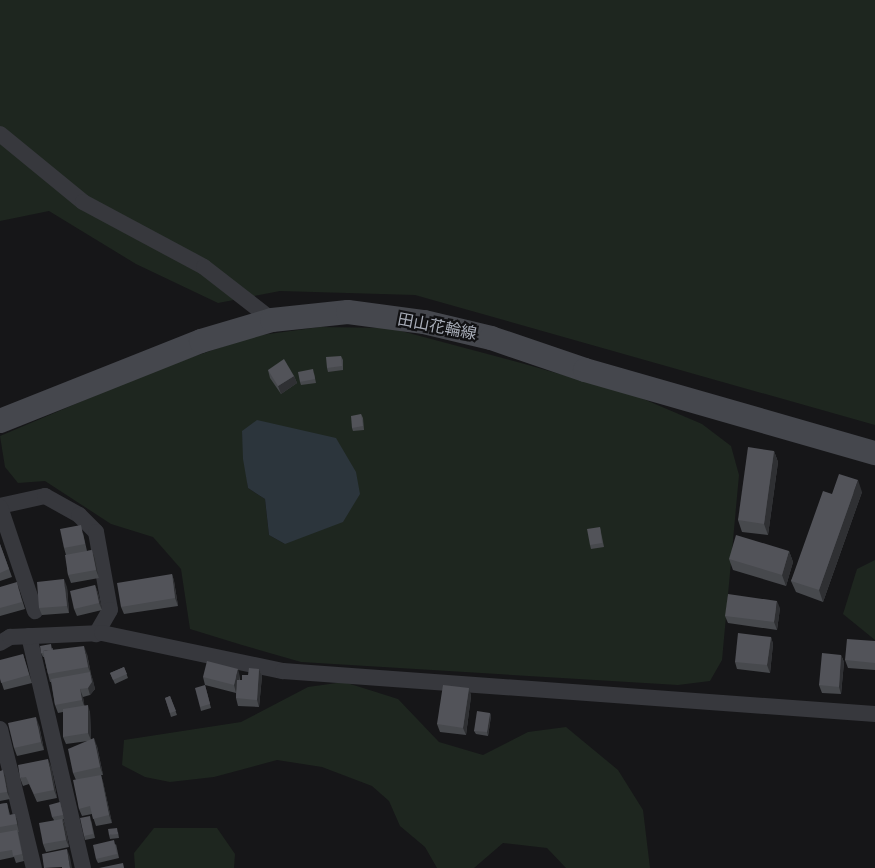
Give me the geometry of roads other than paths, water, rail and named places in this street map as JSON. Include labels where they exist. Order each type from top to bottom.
[{"type":"main road","name":"田山花輪線","points":[[0,421],[201,341],[272,320],[348,312],[424,322],[875,453]]},
{"type":"street","points":[[0,134],[83,202],[204,267],[272,320]]},
{"type":"street","points":[[35,611],[0,506],[45,496],[79,515],[96,532],[110,610],[96,634]]},
{"type":"street","points":[[0,642],[28,636],[96,634],[283,671],[875,714]]},
{"type":"street","points":[[28,636],[83,868]]},
{"type":"street","points":[[0,729],[34,868]]}]
